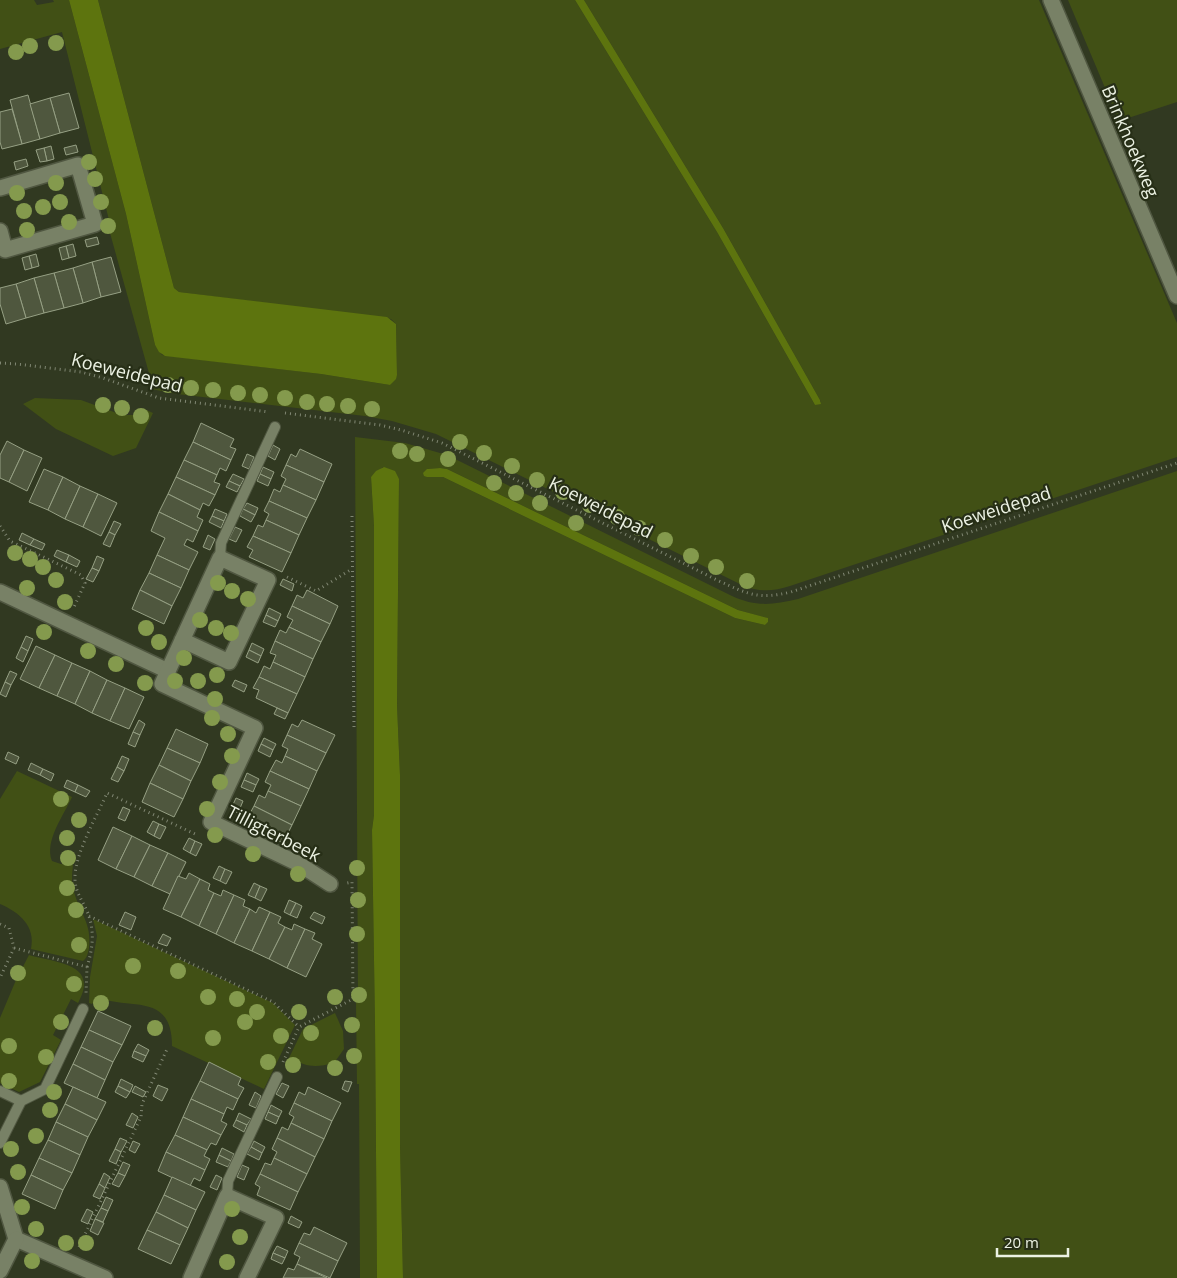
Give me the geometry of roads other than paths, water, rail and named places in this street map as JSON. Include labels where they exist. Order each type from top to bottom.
[{"type":"street","name":"Brinkhoekweg","points":[[1052,0],[1177,296]]},
{"type":"street","points":[[0,188],[78,165],[95,224],[5,250],[0,231]]},
{"type":"street","points":[[0,592],[168,671],[182,640],[220,558],[268,580],[229,662],[182,640]]},
{"type":"street","name":"Tilligterbeek","points":[[168,671],[162,684],[255,728],[211,822],[300,864],[330,884]]},
{"type":"street","points":[[0,1187],[16,1239],[0,1272]]},
{"type":"street","points":[[191,1278],[227,1196],[276,1218],[247,1278]]},
{"type":"street","points":[[16,1239],[105,1278]]},
{"type":"lane","points":[[220,558],[221,543],[275,427]]},
{"type":"lane","points":[[0,1143],[21,1101],[45,1089],[83,1009]]},
{"type":"lane","points":[[227,1196],[228,1181],[277,1077]]},
{"type":"lane","points":[[0,1091],[21,1101]]}]
